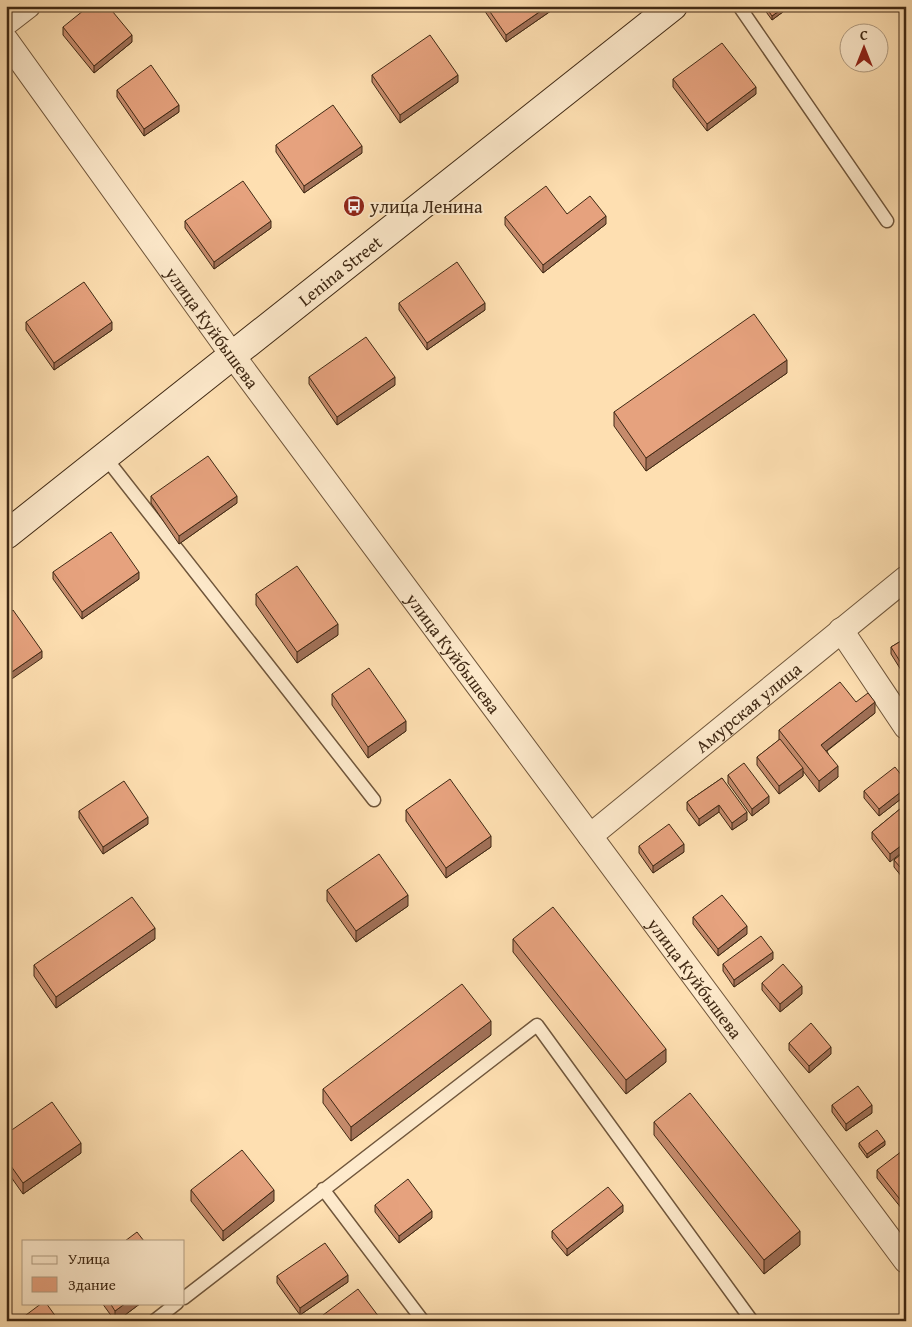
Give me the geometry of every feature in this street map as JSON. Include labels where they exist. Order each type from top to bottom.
[{"type":"main road","name":"Lenina Street","points":[[6,535],[673,6]]},
{"type":"street","points":[[6,23],[28,6]]},
{"type":"street","name":"улица Куйбышева","points":[[6,40],[234,356],[906,1261]]},
{"type":"street","name":"Амурская улица","points":[[590,836],[906,578]]},
{"type":"street","points":[[841,630],[906,727]]},
{"type":"lane","points":[[739,6],[886,221]]},
{"type":"lane","points":[[105,457],[374,800]]},
{"type":"lane","points":[[185,1297],[537,1025],[752,1321]]},
{"type":"lane","points":[[323,1189],[423,1321]]},
{"type":"lane","points":[[154,1321],[176,1304]]},
{"type":"building","points":[[89,6],[108,6],[132,35],[94,66],[63,27]]},
{"type":"building","points":[[486,6],[548,6],[506,35]]},
{"type":"building","points":[[765,6],[786,6],[772,16]]},
{"type":"building","points":[[430,35],[458,75],[400,115],[372,75]]},
{"type":"building","points":[[722,43],[756,87],[707,124],[673,79]]},
{"type":"building","points":[[151,65],[179,105],[144,129],[117,90]]},
{"type":"building","points":[[333,105],[362,146],[304,186],[276,145]]},
{"type":"building","points":[[243,181],[271,221],[214,262],[185,221]]},
{"type":"building","points":[[546,186],[567,214],[590,196],[606,216],[543,265],[505,217]]},
{"type":"building","points":[[6,206],[11,212],[6,216]]},
{"type":"building","points":[[457,262],[485,303],[427,343],[399,303]]},
{"type":"building","points":[[84,282],[112,322],[54,363],[26,322]]},
{"type":"building","points":[[754,314],[787,360],[646,458],[614,412]]},
{"type":"building","points":[[366,337],[395,377],[337,417],[309,377]]},
{"type":"building","points":[[208,456],[237,496],[179,536],[151,496]]},
{"type":"building","points":[[111,532],[139,572],[82,612],[53,572]]},
{"type":"building","points":[[297,566],[338,624],[297,652],[256,594]]},
{"type":"building","points":[[13,610],[42,651],[6,676],[6,615]]},
{"type":"building","points":[[906,638],[906,671],[891,647]]},
{"type":"building","points":[[369,668],[406,721],[368,747],[332,694]]},
{"type":"building","points":[[840,682],[856,702],[868,693],[875,702],[821,745],[838,766],[819,781],[779,730]]},
{"type":"building","points":[[780,739],[803,768],[779,786],[757,757]]},
{"type":"building","points":[[744,763],[769,796],[752,809],[728,775]]},
{"type":"building","points":[[895,767],[906,781],[906,788],[879,809],[864,791]]},
{"type":"building","points":[[722,778],[747,812],[732,823],[719,805],[699,819],[687,802]]},
{"type":"building","points":[[450,779],[491,836],[446,868],[406,810]]},
{"type":"building","points":[[124,781],[148,817],[103,847],[79,811]]},
{"type":"building","points":[[906,804],[906,842],[890,854],[872,832]]},
{"type":"building","points":[[669,824],[684,844],[653,866],[639,846]]},
{"type":"building","points":[[906,850],[906,874],[894,860]]},
{"type":"building","points":[[379,854],[408,895],[356,931],[327,890]]},
{"type":"building","points":[[722,895],[747,926],[718,949],[693,917]]},
{"type":"building","points":[[132,897],[155,928],[56,997],[34,965]]},
{"type":"building","points":[[553,907],[666,1049],[626,1080],[513,939]]},
{"type":"building","points":[[761,936],[773,952],[734,980],[723,964]]},
{"type":"building","points":[[783,964],[802,986],[780,1004],[762,983]]},
{"type":"building","points":[[462,984],[491,1021],[351,1127],[323,1089]]},
{"type":"building","points":[[811,1023],[831,1047],[809,1066],[789,1043]]},
{"type":"building","points":[[858,1086],[872,1105],[846,1124],[832,1105]]},
{"type":"building","points":[[690,1093],[800,1231],[764,1260],[654,1122]]},
{"type":"building","points":[[52,1102],[81,1143],[23,1183],[6,1159],[6,1134]]},
{"type":"building","points":[[877,1130],[885,1141],[867,1154],[859,1143]]},
{"type":"building","points":[[242,1150],[274,1190],[223,1231],[191,1190]]},
{"type":"building","points":[[902,1151],[906,1156],[906,1199],[902,1202],[877,1170]]},
{"type":"building","points":[[408,1179],[432,1211],[399,1236],[375,1205]]},
{"type":"building","points":[[608,1187],[623,1205],[567,1249],[552,1231]]},
{"type":"building","points":[[137,1232],[143,1240],[126,1240]]},
{"type":"building","points":[[325,1243],[348,1275],[300,1308],[277,1276]]},
{"type":"building","points":[[358,1289],[379,1317],[373,1321],[315,1321]]},
{"type":"building","points":[[41,1304],[47,1304],[59,1321],[18,1321]]},
{"type":"building","points":[[111,1304],[125,1304],[115,1311]]},
{"type":"place","name":"улица Ленина","points":[[354,206]]}]
